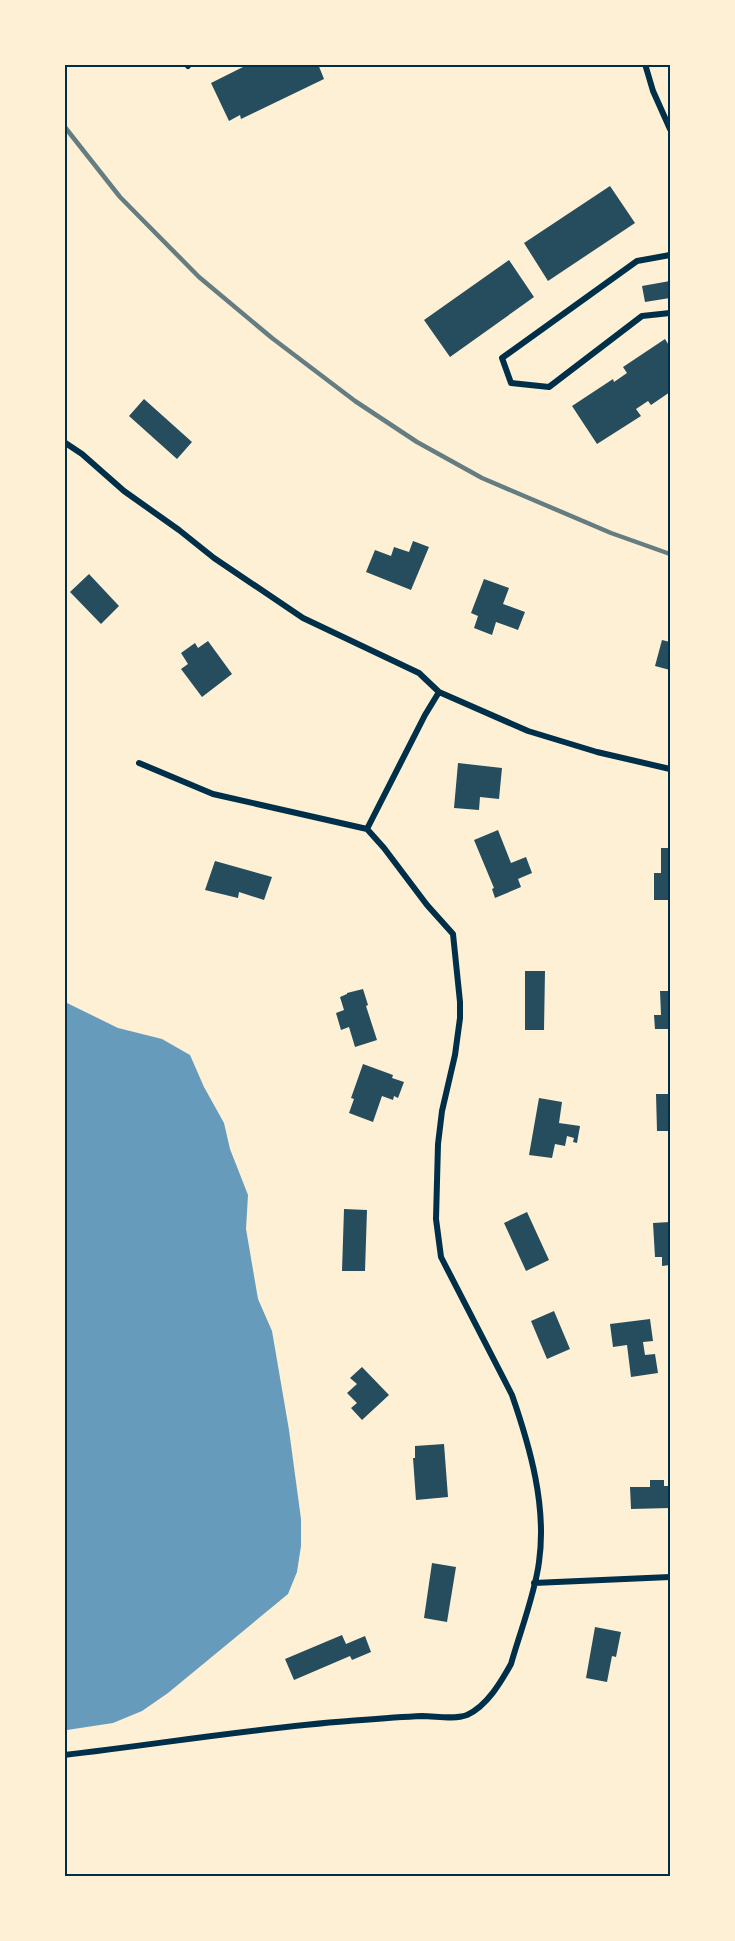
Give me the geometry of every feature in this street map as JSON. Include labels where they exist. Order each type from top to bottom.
[{"type":"street","points":[[645,64],[653,91],[670,129]]},
{"type":"street","points":[[670,255],[637,261],[502,358],[511,383],[549,387],[642,315],[670,313]]},
{"type":"street","points":[[64,442],[82,454],[123,491],[214,558],[303,618],[419,673],[439,692],[528,731],[597,752],[670,769]]},
{"type":"street","points":[[367,829],[439,692]]},
{"type":"street","points":[[64,1755],[297,1725],[398,1717],[465,1716],[489,1697],[504,1678],[511,1664],[539,1562],[540,1526],[533,1466],[512,1395],[441,1257],[436,1219],[438,1144],[460,1018],[453,934],[367,829],[213,794],[139,763]]},
{"type":"street","points":[[534,1583],[670,1577]]},
{"type":"water","points":[[65,1002],[118,1028],[162,1039],[190,1055],[224,1123],[230,1149],[248,1195],[246,1229],[258,1299],[272,1331],[301,1519],[301,1546],[297,1572],[288,1594],[168,1693],[142,1711],[113,1723],[67,1730],[64,1730]]},
{"type":"building","points":[[249,64],[318,64],[324,79],[241,119],[240,115],[229,121],[211,83]]},
{"type":"building","points":[[610,186],[635,223],[548,281],[524,243]]},
{"type":"building","points":[[509,260],[534,297],[450,357],[424,320]]},
{"type":"building","points":[[670,281],[670,298],[645,302],[642,286]]},
{"type":"building","points":[[665,339],[670,347],[670,392],[651,405],[648,401],[636,409],[641,416],[597,444],[572,406],[613,379],[614,382],[627,373],[623,367]]},
{"type":"building","points":[[144,399],[192,442],[177,459],[129,416]]},
{"type":"building","points":[[413,541],[429,547],[411,590],[366,572],[375,550],[391,556],[394,547],[409,552]]},
{"type":"building","points":[[89,574],[119,606],[101,624],[70,592]]},
{"type":"building","points":[[484,579],[509,588],[503,604],[525,612],[518,630],[496,622],[492,635],[474,628],[478,616],[471,613]]},
{"type":"building","points":[[662,640],[670,642],[670,670],[655,666]]},
{"type":"building","points":[[208,641],[232,674],[202,697],[181,669],[188,664],[181,653],[195,643],[198,648]]},
{"type":"building","points":[[458,763],[502,768],[499,799],[480,797],[479,810],[454,808]]},
{"type":"building","points":[[498,830],[511,863],[526,857],[532,873],[518,879],[521,887],[495,898],[492,889],[494,888],[474,840]]},
{"type":"building","points":[[661,848],[670,848],[670,900],[654,900],[654,873],[661,873]]},
{"type":"building","points":[[215,861],[272,877],[264,900],[239,892],[238,898],[205,890]]},
{"type":"building","points":[[525,971],[545,971],[544,1030],[525,1030]]},
{"type":"building","points":[[363,989],[377,1040],[355,1047],[349,1027],[341,1030],[336,1013],[344,1010],[340,997]]},
{"type":"building","points":[[660,991],[670,991],[670,1029],[655,1029],[654,1015],[661,1015]]},
{"type":"building","points":[[363,1064],[393,1075],[392,1078],[404,1082],[398,1098],[394,1096],[393,1100],[382,1096],[373,1122],[349,1113],[354,1099],[351,1098]]},
{"type":"building","points":[[656,1094],[670,1094],[670,1131],[657,1131]]},
{"type":"building","points":[[539,1098],[562,1102],[559,1123],[580,1126],[577,1143],[573,1142],[574,1138],[567,1136],[565,1146],[555,1144],[552,1158],[529,1155]]},
{"type":"building","points":[[344,1209],[367,1210],[365,1271],[342,1271]]},
{"type":"building","points":[[527,1212],[549,1260],[526,1271],[504,1223]]},
{"type":"building","points":[[670,1222],[670,1265],[662,1266],[662,1257],[655,1257],[653,1223]]},
{"type":"building","points":[[554,1311],[570,1349],[547,1359],[531,1321]]},
{"type":"building","points":[[650,1319],[653,1341],[643,1342],[645,1355],[655,1354],[658,1373],[631,1377],[627,1345],[613,1347],[610,1324]]},
{"type":"building","points":[[362,1367],[389,1395],[362,1420],[351,1408],[357,1403],[347,1393],[357,1384],[350,1378]]},
{"type":"building","points":[[444,1444],[448,1497],[416,1500],[413,1458],[415,1458],[415,1446]]},
{"type":"building","points":[[650,1480],[664,1480],[664,1486],[670,1486],[670,1508],[631,1509],[630,1487],[650,1487]]},
{"type":"building","points":[[432,1563],[456,1567],[447,1622],[424,1618]]},
{"type":"building","points":[[595,1627],[621,1632],[616,1657],[612,1656],[607,1682],[586,1678]]},
{"type":"building","points":[[342,1635],[346,1644],[365,1636],[371,1652],[352,1660],[350,1656],[294,1680],[285,1659]]},
{"type":"railway","points":[[64,126],[120,197],[199,277],[272,338],[355,401],[417,442],[482,478],[611,533],[670,554]]}]
